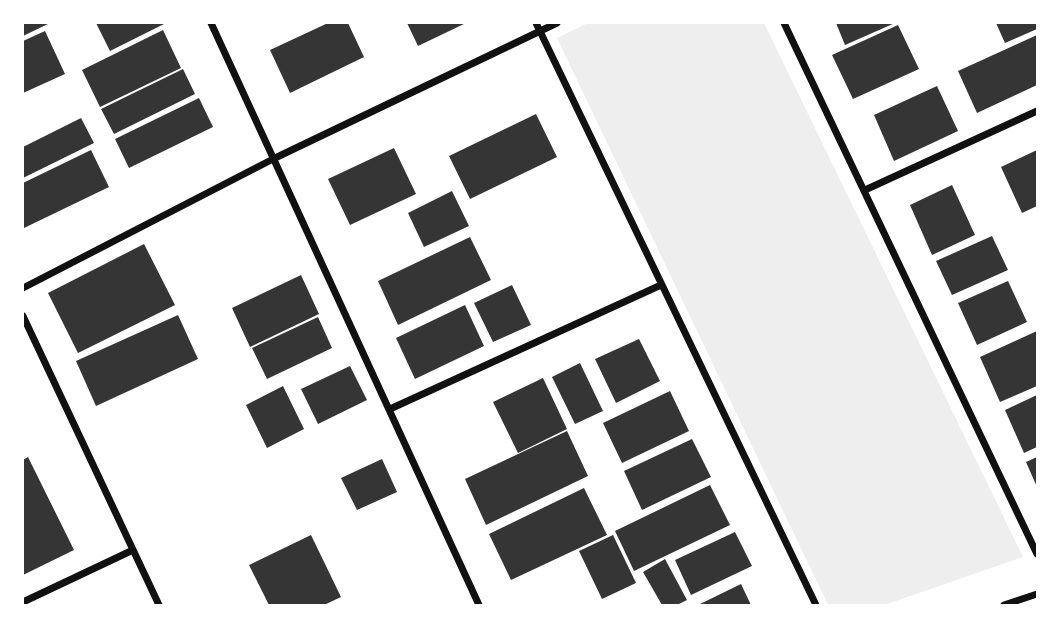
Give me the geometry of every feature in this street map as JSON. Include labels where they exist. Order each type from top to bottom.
[{"type":"street","points":[[211,23],[479,605]]},
{"type":"street","points":[[536,23],[817,605]]},
{"type":"street","points":[[23,288],[275,158],[557,23]]},
{"type":"street","points":[[784,23],[866,190],[1037,554]]},
{"type":"street","points":[[866,190],[1037,111]]},
{"type":"street","points":[[390,409],[661,285]]},
{"type":"street","points":[[23,316],[159,605]]},
{"type":"street","points":[[23,602],[133,550]]},
{"type":"street","points":[[1004,605],[1037,594]]},
{"type":"shaded area","points":[[588,23],[764,23],[1023,557],[884,605],[828,605],[557,38]]},
{"type":"building","points":[[23,23],[50,23],[23,36]]},
{"type":"building","points":[[96,23],[166,23],[110,51]]},
{"type":"building","points":[[328,23],[348,23],[364,57],[290,93],[270,50]]},
{"type":"building","points":[[407,23],[466,23],[418,46]]},
{"type":"building","points":[[836,23],[895,23],[845,45]]},
{"type":"building","points":[[996,23],[1037,23],[1037,29],[1005,43]]},
{"type":"building","points":[[898,25],[919,69],[853,99],[832,55]]},
{"type":"building","points":[[163,30],[181,68],[100,107],[82,70]]},
{"type":"building","points":[[45,31],[65,74],[23,93],[23,41]]},
{"type":"building","points":[[1037,35],[1037,85],[977,113],[958,71]]},
{"type":"building","points":[[183,69],[195,94],[114,134],[101,109]]},
{"type":"building","points":[[937,86],[958,131],[894,161],[874,115]]},
{"type":"building","points":[[199,98],[213,127],[129,168],[115,139]]},
{"type":"building","points":[[536,114],[557,157],[470,199],[449,156]]},
{"type":"building","points":[[81,118],[94,143],[23,178],[23,147]]},
{"type":"building","points":[[394,148],[416,194],[350,225],[328,179]]},
{"type":"building","points":[[91,150],[109,187],[24,228],[23,183]]},
{"type":"building","points":[[1037,150],[1037,206],[1022,213],[1001,167]]},
{"type":"building","points":[[952,185],[975,235],[932,255],[910,205]]},
{"type":"building","points":[[452,191],[469,226],[424,247],[408,213]]},
{"type":"building","points":[[992,236],[1008,270],[952,295],[936,261]]},
{"type":"building","points":[[470,237],[491,280],[398,325],[378,281]]},
{"type":"building","points":[[144,244],[175,305],[78,353],[48,293]]},
{"type":"building","points":[[301,275],[319,314],[250,347],[232,308]]},
{"type":"building","points":[[1008,281],[1027,322],[977,345],[958,303]]},
{"type":"building","points":[[512,285],[531,325],[493,342],[474,303]]},
{"type":"building","points":[[465,305],[484,346],[415,379],[396,338]]},
{"type":"building","points":[[178,315],[198,359],[96,406],[76,361]]},
{"type":"building","points":[[318,317],[332,348],[267,379],[252,348]]},
{"type":"building","points":[[1037,331],[1037,386],[1000,402],[980,357]]},
{"type":"building","points":[[639,339],[660,381],[616,403],[595,359]]},
{"type":"building","points":[[580,363],[603,411],[575,424],[552,377]]},
{"type":"building","points":[[350,366],[367,400],[318,424],[301,389]]},
{"type":"building","points":[[543,378],[567,429],[518,453],[493,402]]},
{"type":"building","points":[[283,386],[304,429],[267,448],[246,405]]},
{"type":"building","points":[[670,391],[689,431],[622,463],[603,423]]},
{"type":"building","points":[[1037,395],[1037,447],[1024,453],[1005,410]]},
{"type":"building","points":[[567,431],[588,476],[486,525],[465,479]]},
{"type":"building","points":[[692,439],[711,477],[642,510],[624,471]]},
{"type":"building","points":[[28,457],[74,550],[23,575],[23,460]]},
{"type":"building","points":[[1037,457],[1037,487],[1026,462]]},
{"type":"building","points":[[382,459],[397,492],[357,510],[341,478]]},
{"type":"building","points":[[710,485],[730,525],[634,571],[615,531]]},
{"type":"building","points":[[584,488],[607,535],[511,580],[489,534]]},
{"type":"building","points":[[735,532],[752,566],[691,595],[675,560]]},
{"type":"building","points":[[311,535],[341,597],[324,605],[269,605],[249,565]]},
{"type":"building","points":[[613,535],[636,583],[602,599],[579,551]]},
{"type":"building","points":[[665,559],[687,600],[677,605],[662,605],[643,572]]},
{"type":"building","points":[[741,584],[751,605],[698,605]]}]
